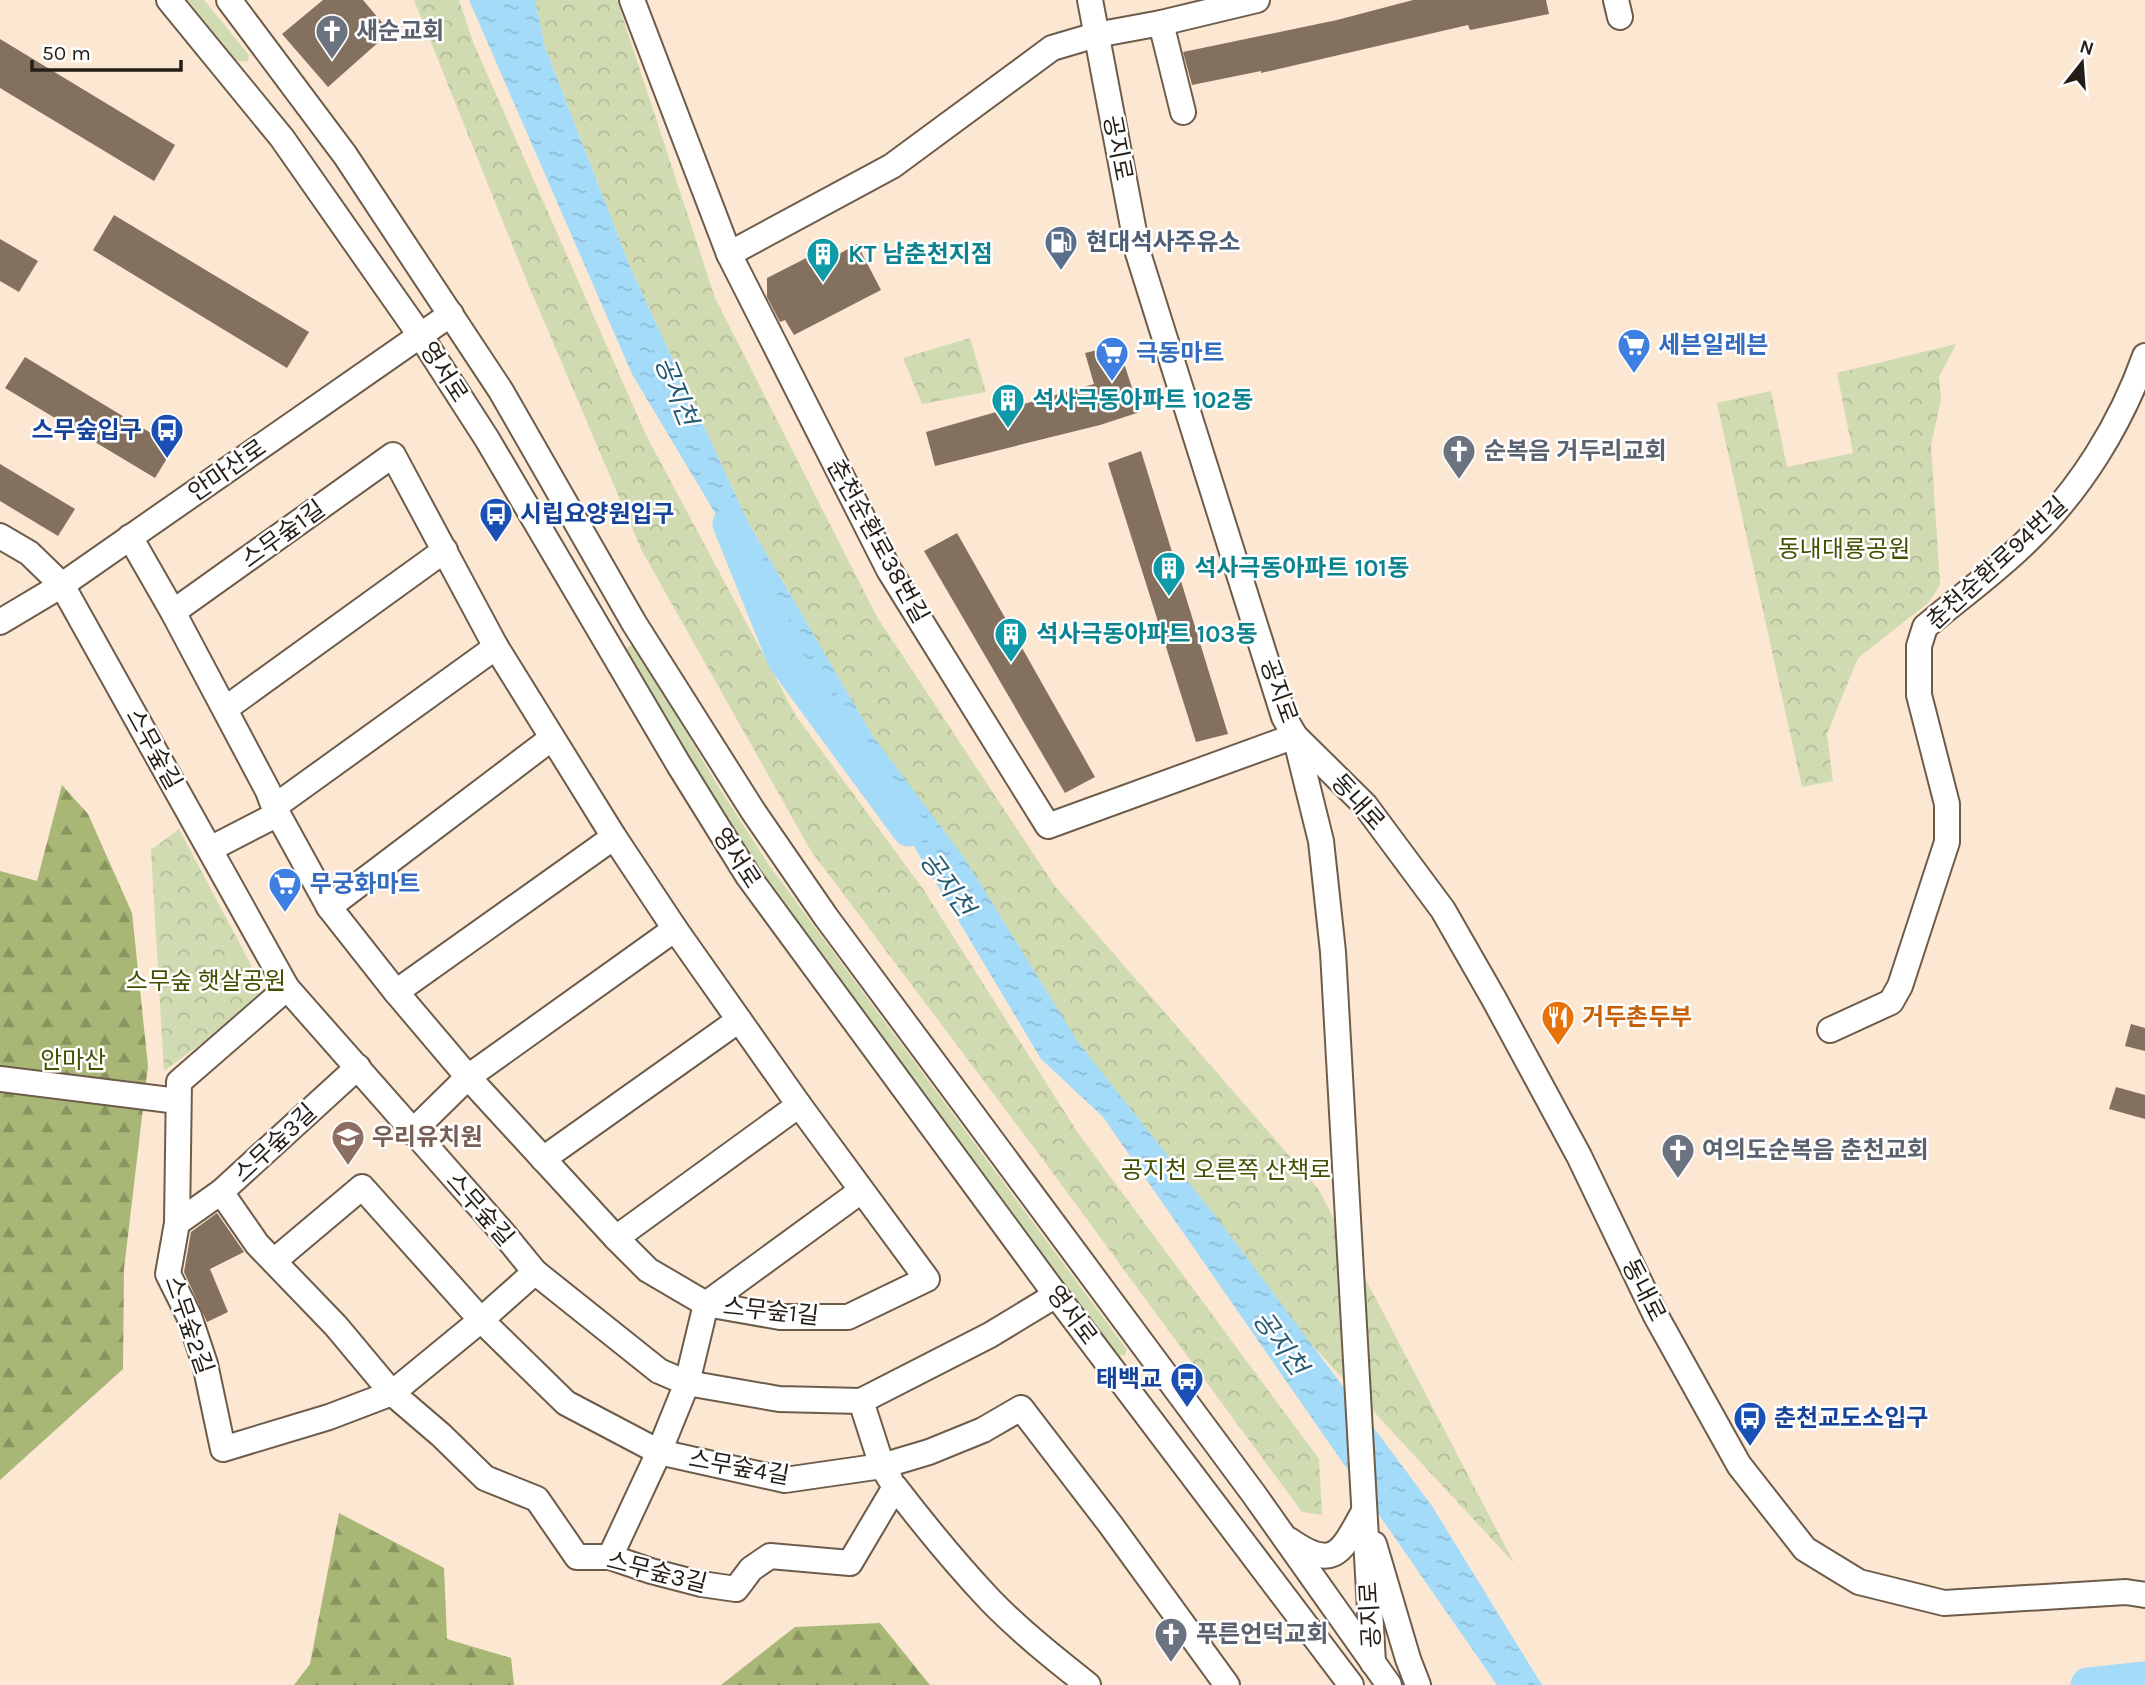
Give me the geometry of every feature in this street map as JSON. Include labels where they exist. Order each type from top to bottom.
[{"type":"street","name":"영서로","points":[[169,0],[282,138],[420,335],[489,443],[679,765],[748,876],[1056,1295],[1351,1685]]},
{"type":"street","name":"영서로","points":[[229,0],[345,155],[501,391],[634,623],[775,843],[842,939],[1284,1537],[1374,1674],[1389,1685]]},
{"type":"street","name":"춘천순환로38번길","points":[[632,0],[729,254],[888,570],[1048,826],[1295,736]]},
{"type":"street","name":"공지로","points":[[1090,0],[1138,253],[1284,717],[1295,736],[1321,841],[1333,952],[1363,1513],[1362,1544],[1374,1674]]},
{"type":"street","points":[[729,254],[892,166],[1052,48],[1096,35],[1257,0]]},
{"type":"street","points":[[1161,23],[1183,112]]},
{"type":"street","points":[[349,234],[366,239],[377,237],[383,230],[386,217]]},
{"type":"street","name":"안마산로","points":[[0,622],[62,585],[451,314]]},
{"type":"street","name":"춘천순환로94번길","points":[[1830,1030],[1891,1002],[1900,986],[1947,842],[1947,804],[1919,695],[1919,646],[1925,627],[2028,541],[2070,494],[2110,432],[2137,379],[2145,356]]},
{"type":"street","points":[[489,443],[493,430],[502,424],[523,429]]},
{"type":"street","name":"스무숲1길","points":[[393,455],[445,550],[496,647],[614,837],[799,1105],[928,1279],[848,1317],[779,1317],[706,1304],[648,1270],[468,1077],[328,907],[173,612],[393,455]]},
{"type":"street","name":"스무숲길","points":[[0,536],[29,553],[62,585],[287,988],[535,1272],[659,1371],[687,1384],[779,1399],[861,1401],[990,1335],[1056,1295]]},
{"type":"street","points":[[131,537],[173,612]]},
{"type":"street","points":[[225,709],[445,550]]},
{"type":"street","points":[[210,849],[276,811],[496,647]]},
{"type":"street","name":"동내로","points":[[1295,736],[1365,805],[1443,910],[1579,1156],[1656,1316],[1739,1465],[1805,1549],[1859,1582],[1944,1603],[2139,1592]]},
{"type":"street","points":[[328,907],[552,738]]},
{"type":"street","points":[[396,992],[614,837]]},
{"type":"street","points":[[412,1132],[468,1077],[675,929]]},
{"type":"street","name":"스무숲2길","points":[[287,988],[179,1082],[177,1223],[168,1274],[189,1316],[205,1364],[223,1449],[329,1417],[392,1393]]},
{"type":"street","points":[[543,1158],[739,1020]]},
{"type":"street","name":"스무숲3길","points":[[358,1067],[221,1192],[257,1244],[336,1326],[392,1393],[485,1478],[537,1499],[577,1557],[610,1556],[651,1571],[701,1584],[736,1589],[751,1569],[770,1556],[850,1563],[895,1488]]},
{"type":"street","points":[[0,1079],[178,1101]]},
{"type":"street","points":[[616,1238],[799,1105]]},
{"type":"street","name":"스무숲4길","points":[[274,1261],[362,1187],[481,1320],[566,1403],[659,1452],[785,1480],[882,1466],[929,1452],[983,1430],[1021,1408],[1110,1524],[1227,1685]]},
{"type":"street","name":"스무숲1길","points":[[706,1304],[861,1191]]},
{"type":"street","points":[[177,1223],[221,1192]]},
{"type":"street","points":[[392,1393],[535,1272]]},
{"type":"street","points":[[610,1556],[659,1452],[687,1384],[706,1304]]},
{"type":"street","points":[[861,1401],[882,1466],[923,1524],[990,1600],[1034,1642],[1088,1685]]},
{"type":"street","points":[[1284,1537],[1303,1550],[1321,1557],[1362,1544],[1418,1685]]},
{"type":"green space","points":[[188,0],[204,0],[249,55],[248,61],[236,60]]},
{"type":"green space","points":[[414,0],[459,0],[473,42],[646,435],[796,716],[923,889],[1078,1133],[1319,1459],[1322,1515],[1302,1512],[1044,1161],[811,851],[642,551],[526,279]]},
{"type":"green space","name":"공지천 오른쪽 산책로","points":[[535,0],[617,0],[715,298],[877,617],[1054,885],[1319,1190],[1514,1563],[1185,1208],[1002,957],[749,524],[631,269],[545,47]]},
{"type":"green space","points":[[970,338],[986,392],[922,404],[903,358]]},
{"type":"green space","name":"동내대룡공원","points":[[1956,344],[1939,377],[1941,400],[1931,445],[1940,585],[1928,603],[1858,658],[1827,734],[1833,781],[1802,787],[1717,403],[1771,391],[1787,467],[1853,453],[1837,373]]},
{"type":"green space","points":[[634,646],[639,652],[716,783],[769,865],[1122,1343],[1127,1350],[1125,1355],[1119,1356],[1112,1352],[759,870],[704,785],[625,650]]},
{"type":"green space","name":"안마산","points":[[62,785],[88,814],[132,913],[148,1066],[124,1269],[123,1369],[0,1480],[0,871],[37,881]]},
{"type":"green space","name":"스무숲 햇살공원","points":[[179,829],[267,995],[164,1071],[151,850]]},
{"type":"green space","points":[[339,1513],[444,1568],[447,1639],[511,1658],[514,1685],[294,1685],[310,1664]]},
{"type":"green space","points":[[880,1623],[930,1685],[721,1685],[795,1627]]},
{"type":"water","points":[[469,0],[535,0],[545,47],[631,269],[749,524],[873,736],[965,859],[1078,1042],[1227,1231],[1432,1506],[1542,1685],[1497,1685],[1103,1117],[1041,1059],[632,374]]},
{"type":"building","name":"새순교회","points":[[323,0],[363,0],[390,32],[328,87],[282,34]]},
{"type":"building","points":[[1413,0],[1546,0],[1549,14],[1470,30],[1468,25],[1261,73],[1192,85],[1183,52],[1337,20]]},
{"type":"building","points":[[0,39],[175,145],[154,181],[0,88]]},
{"type":"building","points":[[114,215],[309,332],[287,368],[93,250]]},
{"type":"building","points":[[0,239],[38,261],[19,292],[0,281]]},
{"type":"building","name":"KT 남춘천지점","points":[[857,244],[881,290],[794,335],[785,320],[780,322],[767,297],[767,278],[822,250],[828,260]]},
{"type":"building","name":"석사극동아파트 102동","points":[[1118,345],[1140,412],[1100,425],[935,466],[926,432],[1094,384],[1085,353]]},
{"type":"building","points":[[25,357],[174,447],[155,478],[5,388]]},
{"type":"building","name":"석사극동아파트 101동","points":[[1141,451],[1228,734],[1196,742],[1108,463]]},
{"type":"building","points":[[0,464],[75,509],[58,536],[0,501]]},
{"type":"building","name":"석사극동아파트 103동","points":[[957,533],[1095,777],[1065,793],[924,551]]},
{"type":"building","points":[[2131,1024],[2145,1028],[2145,1051],[2125,1046]]},
{"type":"building","points":[[2116,1087],[2145,1095],[2145,1119],[2109,1109]]},
{"type":"building","points":[[217,1213],[244,1252],[210,1269],[228,1312],[207,1322],[184,1272],[191,1232]]},
{"type":"waterway","name":"공지천","points":[[730,524],[785,660],[909,829]]},
{"type":"waterway","points":[[2088,1685],[2145,1679]]},
{"type":"place","name":"새순교회","points":[[332,61]]},
{"type":"place","name":"현대석사주유소","points":[[1061,272]]},
{"type":"place","name":"KT 남춘천지점","points":[[823,284]]},
{"type":"place","name":"세븐일레븐","points":[[1634,375]]},
{"type":"place","name":"극동마트","points":[[1112,383]]},
{"type":"place","name":"석사극동아파트 102동","points":[[1008,430]]},
{"type":"place","name":"스무숲입구","points":[[167,460]]},
{"type":"place","name":"순복음 거두리교회","points":[[1459,481]]},
{"type":"place","name":"시립요양원입구","points":[[496,544]]},
{"type":"place","name":"석사극동아파트 101동","points":[[1169,598]]},
{"type":"place","name":"석사극동아파트 103동","points":[[1011,664]]},
{"type":"place","name":"무궁화마트","points":[[285,914]]},
{"type":"place","name":"거두촌두부","points":[[1558,1047]]},
{"type":"place","name":"우리유치원","points":[[348,1167]]},
{"type":"place","name":"여의도순복음 춘천교회","points":[[1678,1180]]},
{"type":"place","name":"태백교","points":[[1187,1409]]},
{"type":"place","name":"춘천교도소입구","points":[[1750,1448]]},
{"type":"place","name":"푸른언덕교회","points":[[1171,1664]]}]
